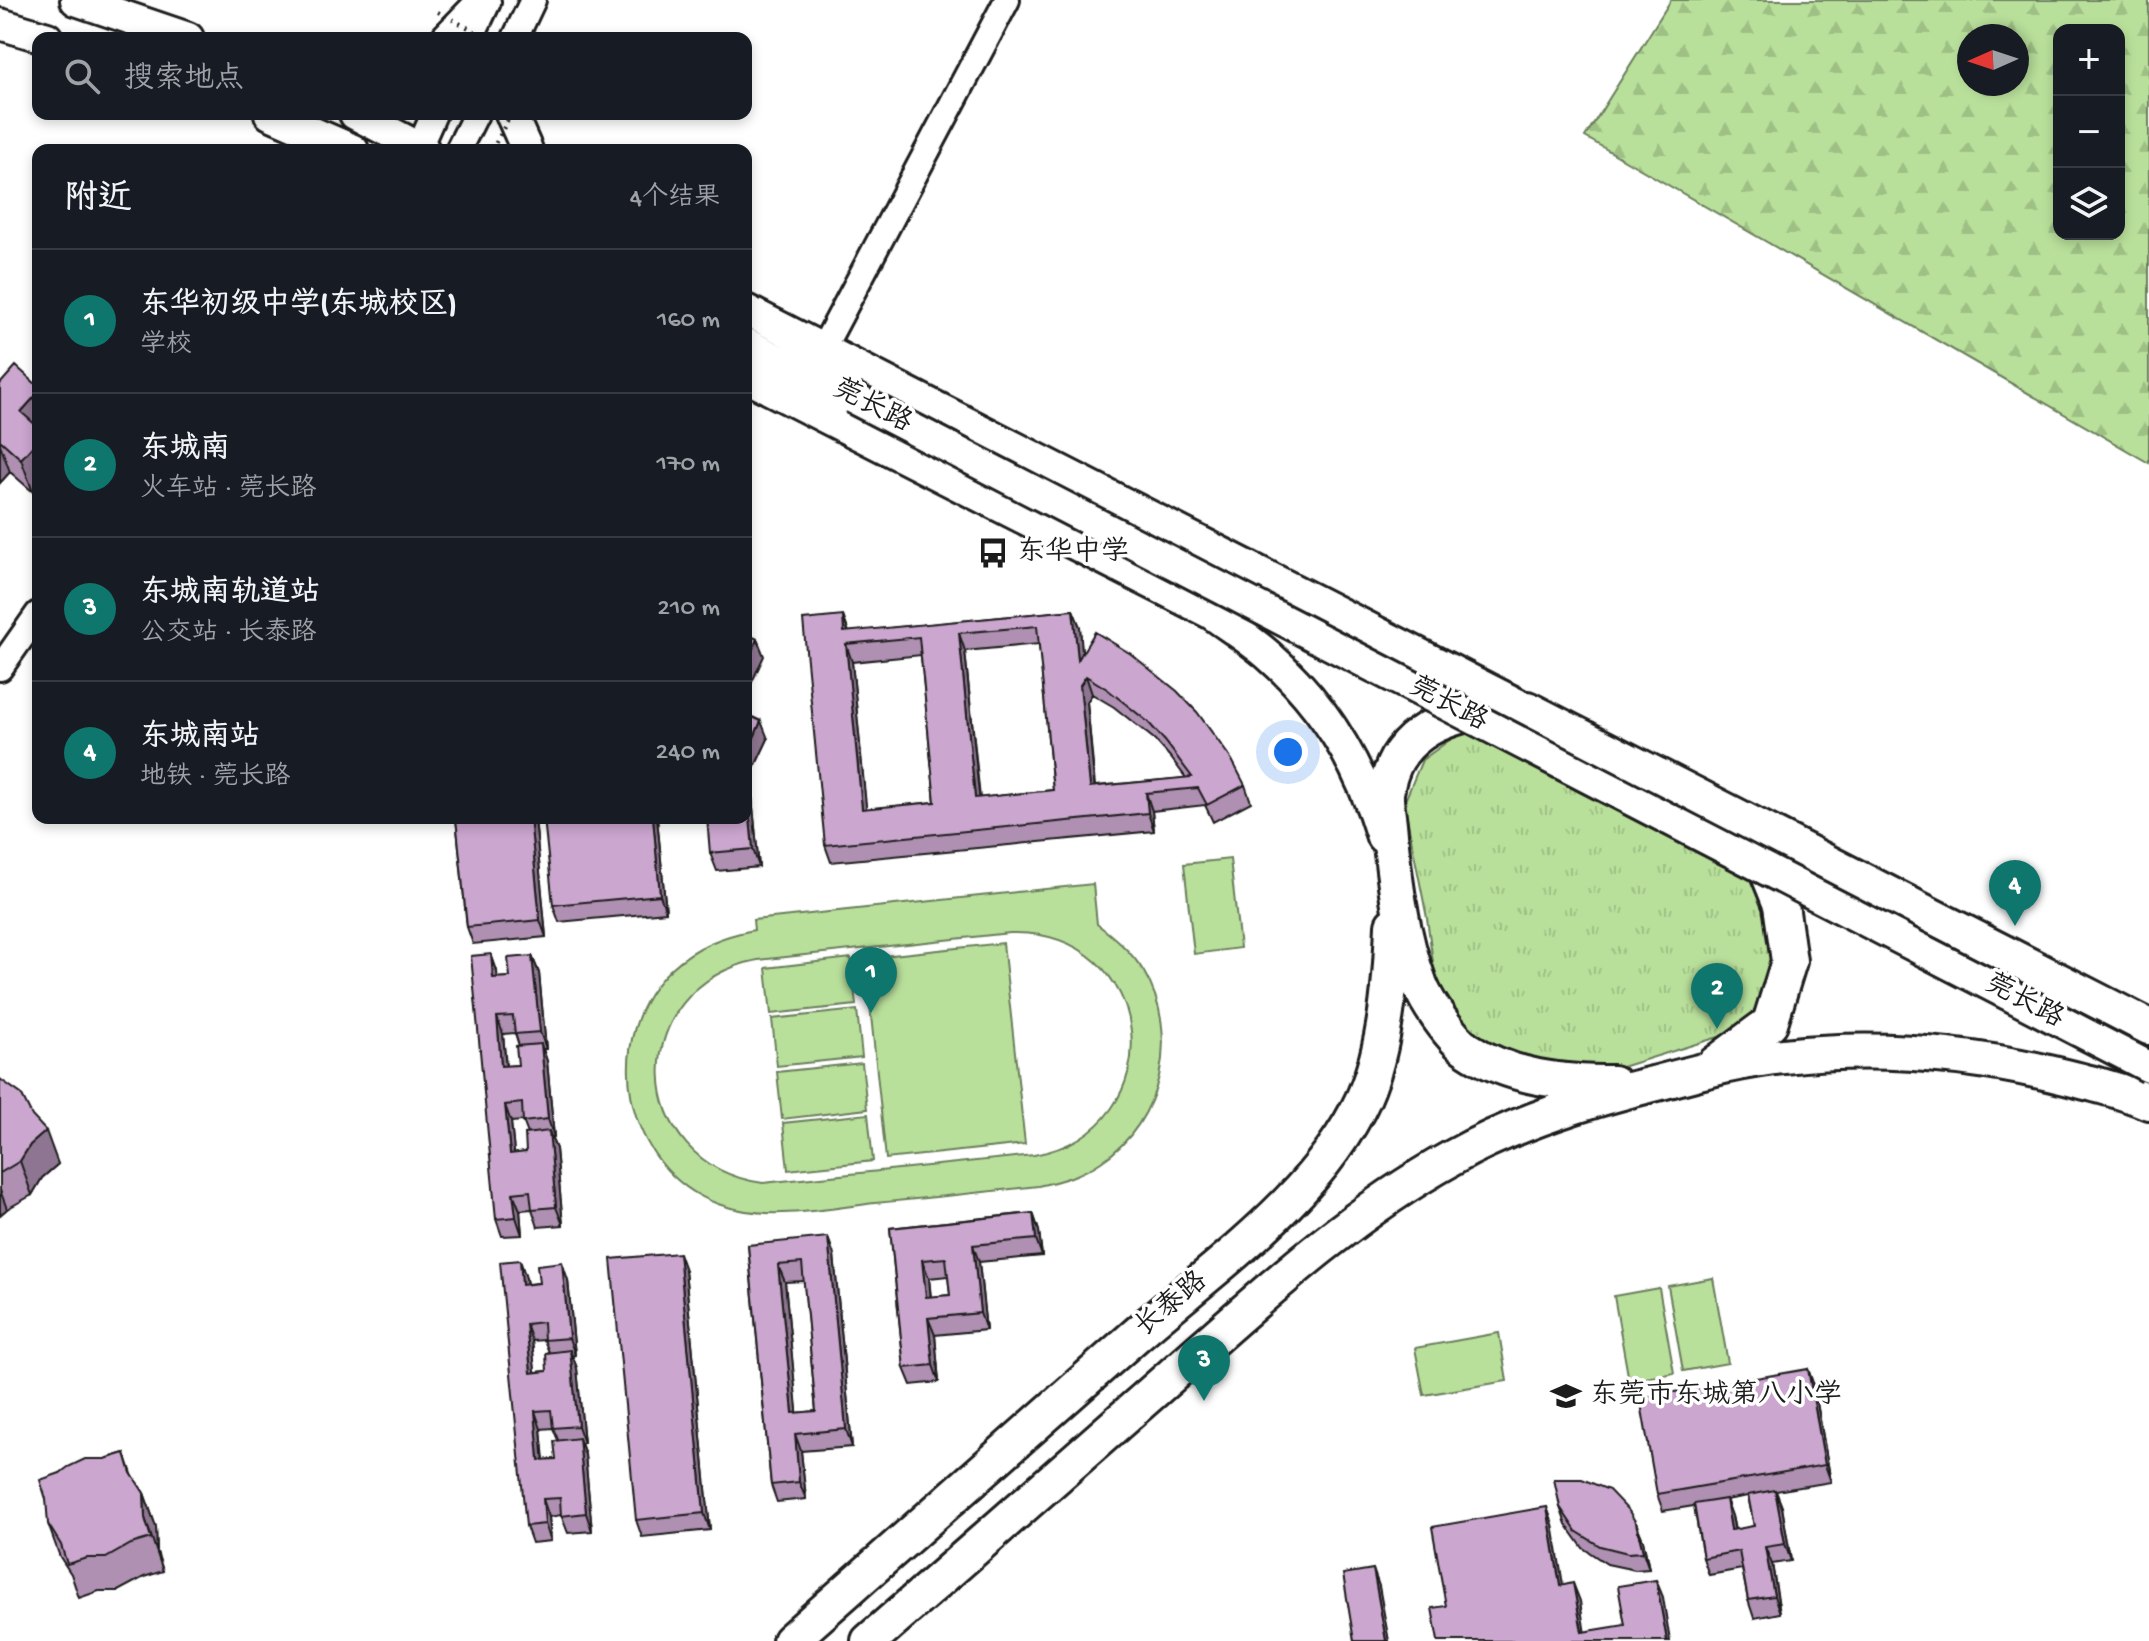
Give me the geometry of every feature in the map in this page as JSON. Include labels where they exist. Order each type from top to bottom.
[{"type":"highway","name":"莞长路","points":[[1527,709],[2149,1027]]},
{"type":"highway","points":[[1527,709],[1470,712],[1417,735],[1397,760],[1386,790],[1394,877],[1410,955],[1421,988],[1440,1018],[1465,1048],[1503,1067],[1546,1080],[1658,1082]]},
{"type":"highway","points":[[1709,1069],[1770,1023],[1789,961],[1781,905],[1760,851],[1722,806]]},
{"type":"highway","name":"长泰路","points":[[790,1641],[1216,1268],[1290,1200],[1334,1147],[1364,1097],[1380,1045],[1389,991],[1394,877]]},
{"type":"highway","name":"莞长路","points":[[1658,1082],[1780,1056],[1854,1050],[1927,1053],[2000,1062],[2078,1080],[2149,1102]]},
{"type":"highway","name":"长泰路","points":[[869,1641],[1248,1308],[1338,1233],[1452,1157],[1587,1100],[1658,1082]]},
{"type":"main road","points":[[76,0],[170,32]]},
{"type":"main road","points":[[442,25],[486,0]]},
{"type":"main road","points":[[0,24],[32,34]]},
{"type":"main road","points":[[284,120],[339,144]]},
{"type":"main road","points":[[366,120],[411,144]]},
{"type":"main road","points":[[514,120],[524,144]]},
{"type":"main road","name":"莞长路","points":[[752,313],[1527,709]]},
{"type":"main road","name":"莞长路","points":[[752,347],[2149,1067]]},
{"type":"main road","name":"莞长路","points":[[752,380],[1212,614],[1267,654],[1305,693],[1339,736],[1372,808],[1394,877]]},
{"type":"street","points":[[473,32],[486,0]]},
{"type":"street","points":[[518,32],[533,0]]},
{"type":"street","points":[[823,348],[1007,0]]},
{"type":"street","points":[[422,144],[432,120]]},
{"type":"street","points":[[461,144],[473,120]]},
{"type":"street","points":[[0,668],[32,623]]},
{"type":"path","points":[[442,25],[467,32]]},
{"type":"path","points":[[495,144],[508,120]]},
{"type":"green space","points":[[1671,0],[2149,0],[2149,463],[1585,137]]},
{"type":"green space","points":[[1497,719],[1542,729],[1713,811],[1744,842],[1774,942],[1770,990],[1754,1026],[1625,1066],[1572,1074],[1508,1060],[1461,1019],[1436,985],[1427,918],[1404,803],[1422,760],[1451,739]]},
{"type":"green space","points":[[1230,859],[1240,948],[1194,954],[1184,864]]},
{"type":"green space","points":[[1093,884],[1097,924],[1134,958],[1155,996],[1163,1049],[1151,1101],[1139,1124],[1122,1145],[1101,1162],[1079,1174],[1047,1184],[816,1211],[756,1212],[718,1204],[686,1187],[660,1162],[642,1132],[632,1098],[629,1063],[635,1029],[649,996],[672,968],[710,943],[754,930],[753,920]],"holes":[[[1010,933],[1059,940],[1096,962],[1120,994],[1131,1032],[1128,1072],[1112,1108],[1080,1138],[1034,1155],[763,1183],[719,1169],[686,1144],[667,1111],[660,1074],[665,1037],[683,1003],[714,976],[758,960]]]},
{"type":"green space","points":[[1003,943],[1025,1144],[886,1159],[865,958]]},
{"type":"green space","points":[[851,958],[856,1005],[771,1014],[766,968]]},
{"type":"green space","points":[[857,1010],[862,1057],[777,1066],[772,1019]]},
{"type":"green space","points":[[862,1063],[867,1109],[782,1119],[777,1072]]},
{"type":"green space","points":[[868,1114],[873,1161],[788,1170],[783,1123]]},
{"type":"green space","points":[[1713,1278],[1728,1363],[1683,1371],[1668,1286]]},
{"type":"green space","points":[[1659,1288],[1674,1373],[1629,1381],[1614,1296]]},
{"type":"green space","points":[[1499,1333],[1507,1381],[1424,1395],[1415,1348]]},
{"type":"building","points":[[16,366],[32,381],[32,400],[21,412],[32,422],[32,447],[21,459],[0,440],[0,384]]},
{"type":"building","points":[[1073,610],[1078,660],[1095,632],[1131,654],[1177,691],[1197,712],[1232,760],[1245,785],[1207,805],[1198,788],[1146,793],[1148,813],[825,845],[803,620],[843,616],[844,632]],"holes":[[[1037,626],[1053,790],[975,798],[959,633]],[[919,637],[935,802],[862,809],[846,644]],[[1086,676],[1148,722],[1192,777],[1090,787],[1080,685]]]},
{"type":"building","points":[[752,717],[761,721],[752,742]]},
{"type":"building","points":[[457,824],[531,824],[540,920],[467,927]]},
{"type":"building","points":[[545,824],[654,824],[660,895],[553,905]]},
{"type":"building","points":[[708,824],[750,824],[753,849],[710,853]]},
{"type":"building","points":[[491,954],[493,978],[510,977],[508,958],[532,956],[540,1032],[515,1034],[513,1016],[497,1017],[501,1066],[518,1065],[516,1046],[541,1044],[548,1119],[523,1122],[522,1103],[505,1105],[510,1154],[526,1152],[525,1134],[549,1131],[556,1207],[532,1209],[530,1191],[513,1193],[516,1217],[496,1219],[471,956]]},
{"type":"building","points":[[0,1079],[21,1094],[32,1116],[46,1131],[30,1145],[20,1161],[0,1173]]},
{"type":"building","points":[[1033,1213],[1036,1239],[973,1245],[980,1313],[928,1318],[933,1365],[904,1368],[890,1228]],"holes":[[[946,1258],[950,1295],[926,1297],[922,1260]]]},
{"type":"building","points":[[828,1237],[846,1429],[795,1434],[799,1482],[771,1485],[748,1245]],"holes":[[[802,1263],[816,1411],[793,1413],[778,1265]]]},
{"type":"building","points":[[679,1253],[704,1513],[636,1520],[611,1259]]},
{"type":"building","points":[[520,1260],[522,1285],[539,1283],[537,1265],[562,1262],[569,1338],[544,1340],[543,1322],[526,1324],[531,1373],[547,1371],[546,1353],[570,1350],[578,1426],[553,1428],[551,1410],[535,1411],[539,1460],[556,1459],[554,1441],[579,1438],[586,1513],[561,1516],[560,1498],[543,1499],[545,1524],[526,1526],[500,1262]]},
{"type":"building","points":[[1808,1369],[1825,1465],[1657,1494],[1640,1398]]},
{"type":"building","points":[[125,1453],[131,1473],[144,1493],[145,1518],[151,1538],[131,1544],[106,1558],[87,1558],[67,1564],[61,1545],[48,1524],[46,1499],[40,1480],[85,1459],[105,1459]]},
{"type":"building","points":[[1554,1479],[1582,1479],[1609,1490],[1636,1523],[1643,1552],[1628,1553],[1600,1546],[1576,1531],[1560,1507]]},
{"type":"building","points":[[1775,1490],[1785,1544],[1765,1547],[1774,1596],[1748,1600],[1739,1551],[1703,1558],[1694,1504],[1726,1499],[1731,1530],[1754,1526],[1748,1495]]},
{"type":"building","points":[[1547,1507],[1560,1586],[1573,1583],[1582,1632],[1625,1625],[1618,1586],[1656,1580],[1667,1641],[1438,1641],[1432,1608],[1446,1606],[1432,1527]]},
{"type":"building","points":[[1373,1569],[1386,1641],[1354,1641],[1343,1574]]},
{"type":"place","name":"东华中学","points":[[993,553]]},
{"type":"place","name":"东城南站","points":[[2015,926]]},
{"type":"place","name":"东华初级中学(东城校区)","points":[[871,1013]]},
{"type":"place","name":"东城南","points":[[1717,1029]]},
{"type":"place","name":"东莞市东城第八小学","points":[[1566,1396]]},
{"type":"place","name":"东城南轨道站","points":[[1204,1401]]}]
